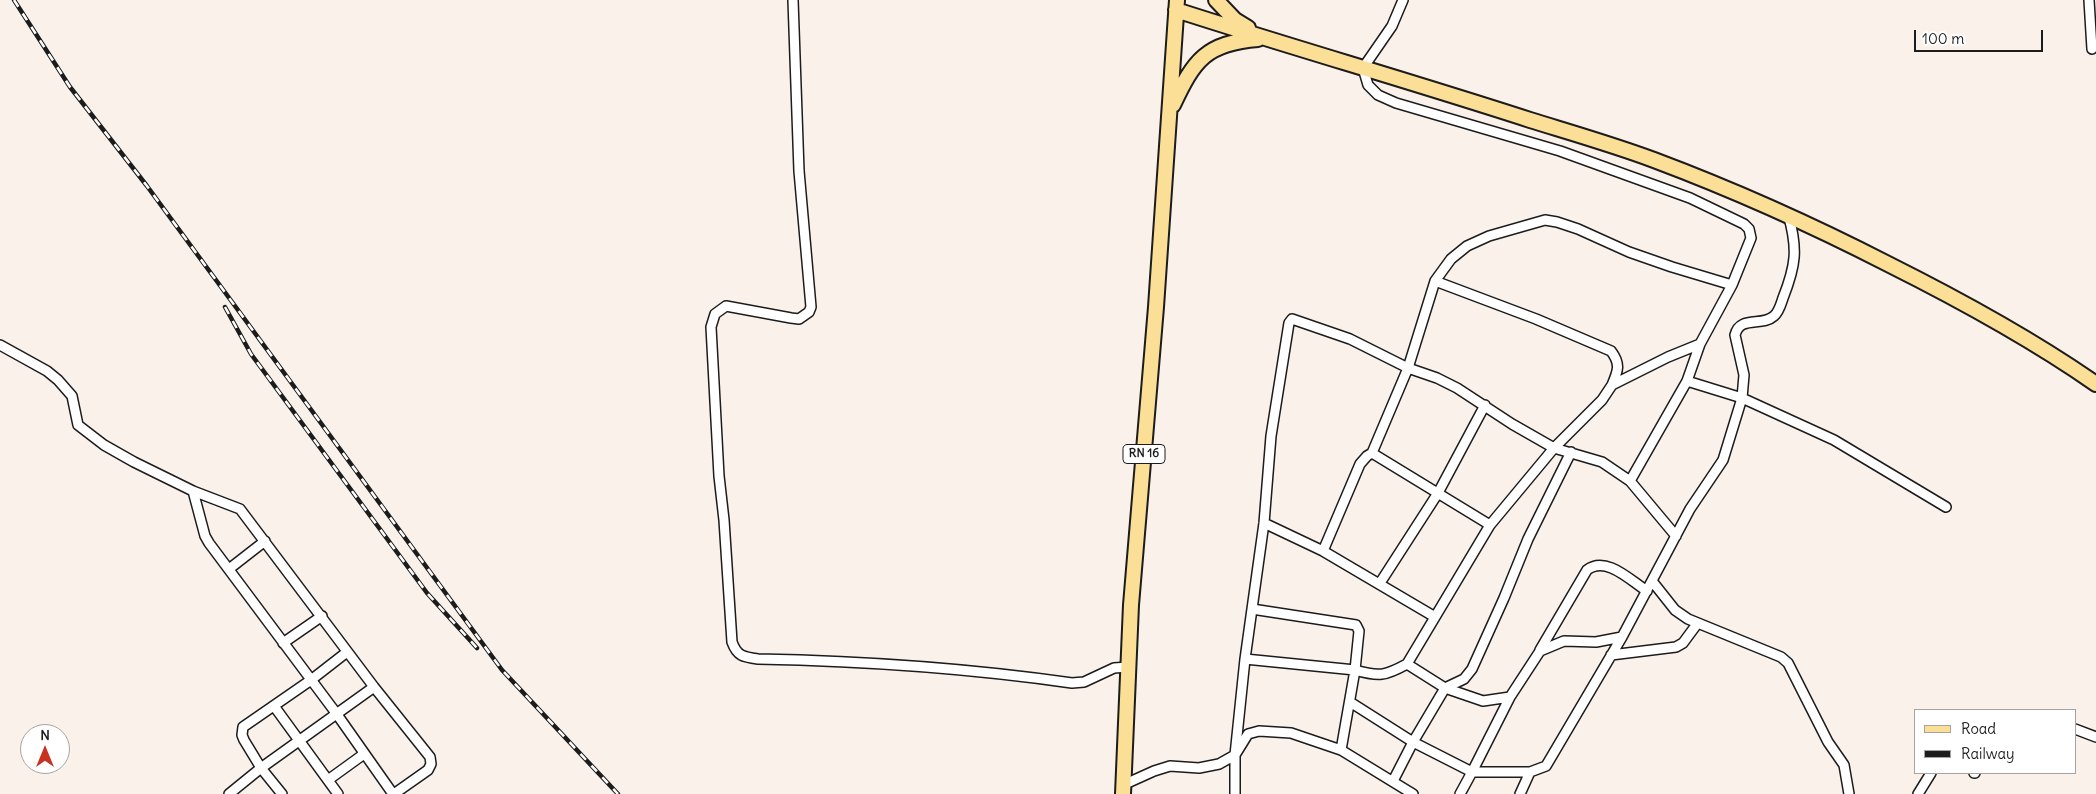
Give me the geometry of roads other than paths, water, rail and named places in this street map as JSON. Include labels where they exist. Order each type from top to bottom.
[{"type":"main road","points":[[1216,0],[1235,20],[1265,38]]},
{"type":"main road","name":"RN 16","points":[[1123,790],[1131,605],[1177,5]]},
{"type":"main road","points":[[1177,5],[1265,38],[1436,89],[1646,157],[1788,214],[1921,280],[2005,326],[2096,384]]},
{"type":"main road","points":[[1169,115],[1183,83],[1193,67],[1204,56],[1230,42],[1265,38]]},
{"type":"street","points":[[793,0],[799,171],[810,312],[799,319],[726,306],[715,314],[711,327],[719,476],[724,520],[732,642],[736,651],[746,657],[758,659],[871,662],[999,672],[1072,683],[1084,682],[1114,668],[1128,667]]},
{"type":"street","points":[[1403,0],[1392,26],[1363,68],[1368,85],[1378,95],[1396,103],[1560,151],[1690,198],[1744,224],[1749,229],[1751,238],[1732,284],[1700,344],[1687,381],[1630,481]]},
{"type":"street","points":[[2089,0],[2092,49]]},
{"type":"street","points":[[1350,702],[1413,742],[1472,772],[1530,772],[1546,766],[1622,637],[1690,509],[1724,460],[1742,398],[1744,375],[1735,335],[1737,328],[1742,324],[1765,321],[1774,316],[1779,308],[1789,283],[1795,256],[1795,239],[1788,214]]},
{"type":"street","points":[[1323,551],[1360,464],[1367,456],[1372,454],[1408,368],[1435,281],[1451,259],[1467,246],[1489,236],[1544,220],[1578,229],[1629,252],[1672,267],[1732,284]]},
{"type":"street","points":[[1245,660],[1355,670],[1373,676],[1383,676],[1407,664],[1490,525],[1554,448],[1602,400],[1612,386],[1619,368],[1618,359],[1611,351],[1536,319],[1435,281]]},
{"type":"street","points":[[1235,794],[1235,754],[1245,660],[1264,523],[1271,436],[1289,323],[1292,319],[1350,339],[1408,368],[1444,381],[1554,448],[1602,462],[1630,481],[1676,536]]},
{"type":"street","points":[[1612,386],[1668,357],[1700,344]]},
{"type":"street","points":[[0,345],[47,371],[62,384],[72,396],[78,426],[104,445],[134,462],[193,490],[240,509],[322,616],[347,652],[430,756],[431,764],[428,770],[393,794],[336,713],[205,536],[193,490]]},
{"type":"street","points":[[1687,381],[1742,398],[1834,440],[1946,507]]},
{"type":"street","points":[[1380,583],[1438,493],[1484,406]]},
{"type":"street","points":[[1393,781],[1413,742],[1445,688],[1464,679],[1472,669],[1528,539],[1571,452]]},
{"type":"street","points":[[1372,454],[1490,525]]},
{"type":"street","points":[[1264,523],[1323,551],[1435,617]]},
{"type":"street","points":[[229,569],[265,541]]},
{"type":"street","points":[[1460,794],[1510,697],[1540,651],[1587,570],[1592,566],[1600,564],[1609,566],[1647,591]]},
{"type":"street","points":[[1652,581],[1675,610],[1697,624],[1781,657],[1788,664],[1828,742],[1844,765],[1849,794]]},
{"type":"street","points":[[1252,609],[1356,625],[1359,631],[1355,670],[1341,750]]},
{"type":"street","points":[[283,643],[322,616]]},
{"type":"street","points":[[1611,656],[1676,647],[1683,643],[1697,624]]},
{"type":"street","points":[[1540,651],[1564,641],[1596,642],[1622,637]]},
{"type":"street","points":[[282,794],[261,768],[244,740],[243,727],[311,680],[347,652]]},
{"type":"street","points":[[1407,664],[1445,688],[1482,701],[1510,697]]},
{"type":"street","points":[[229,794],[261,768],[300,742],[336,713],[374,687]]},
{"type":"street","points":[[274,706],[338,794]]},
{"type":"street","points":[[2076,729],[2096,737]]},
{"type":"street","points":[[1123,790],[1154,771],[1170,766],[1199,768],[1219,764],[1235,754],[1248,734],[1259,731],[1291,733],[1341,750],[1413,794]]},
{"type":"street","points":[[328,780],[364,754]]},
{"type":"street","points":[[1520,794],[1530,772]]},
{"type":"street","points":[[1918,794],[1930,774]]},
{"type":"railway","points":[[14,0],[70,87],[147,186],[502,670],[618,794]]},
{"type":"railway","points":[[225,307],[251,354],[427,593],[477,648]]}]
